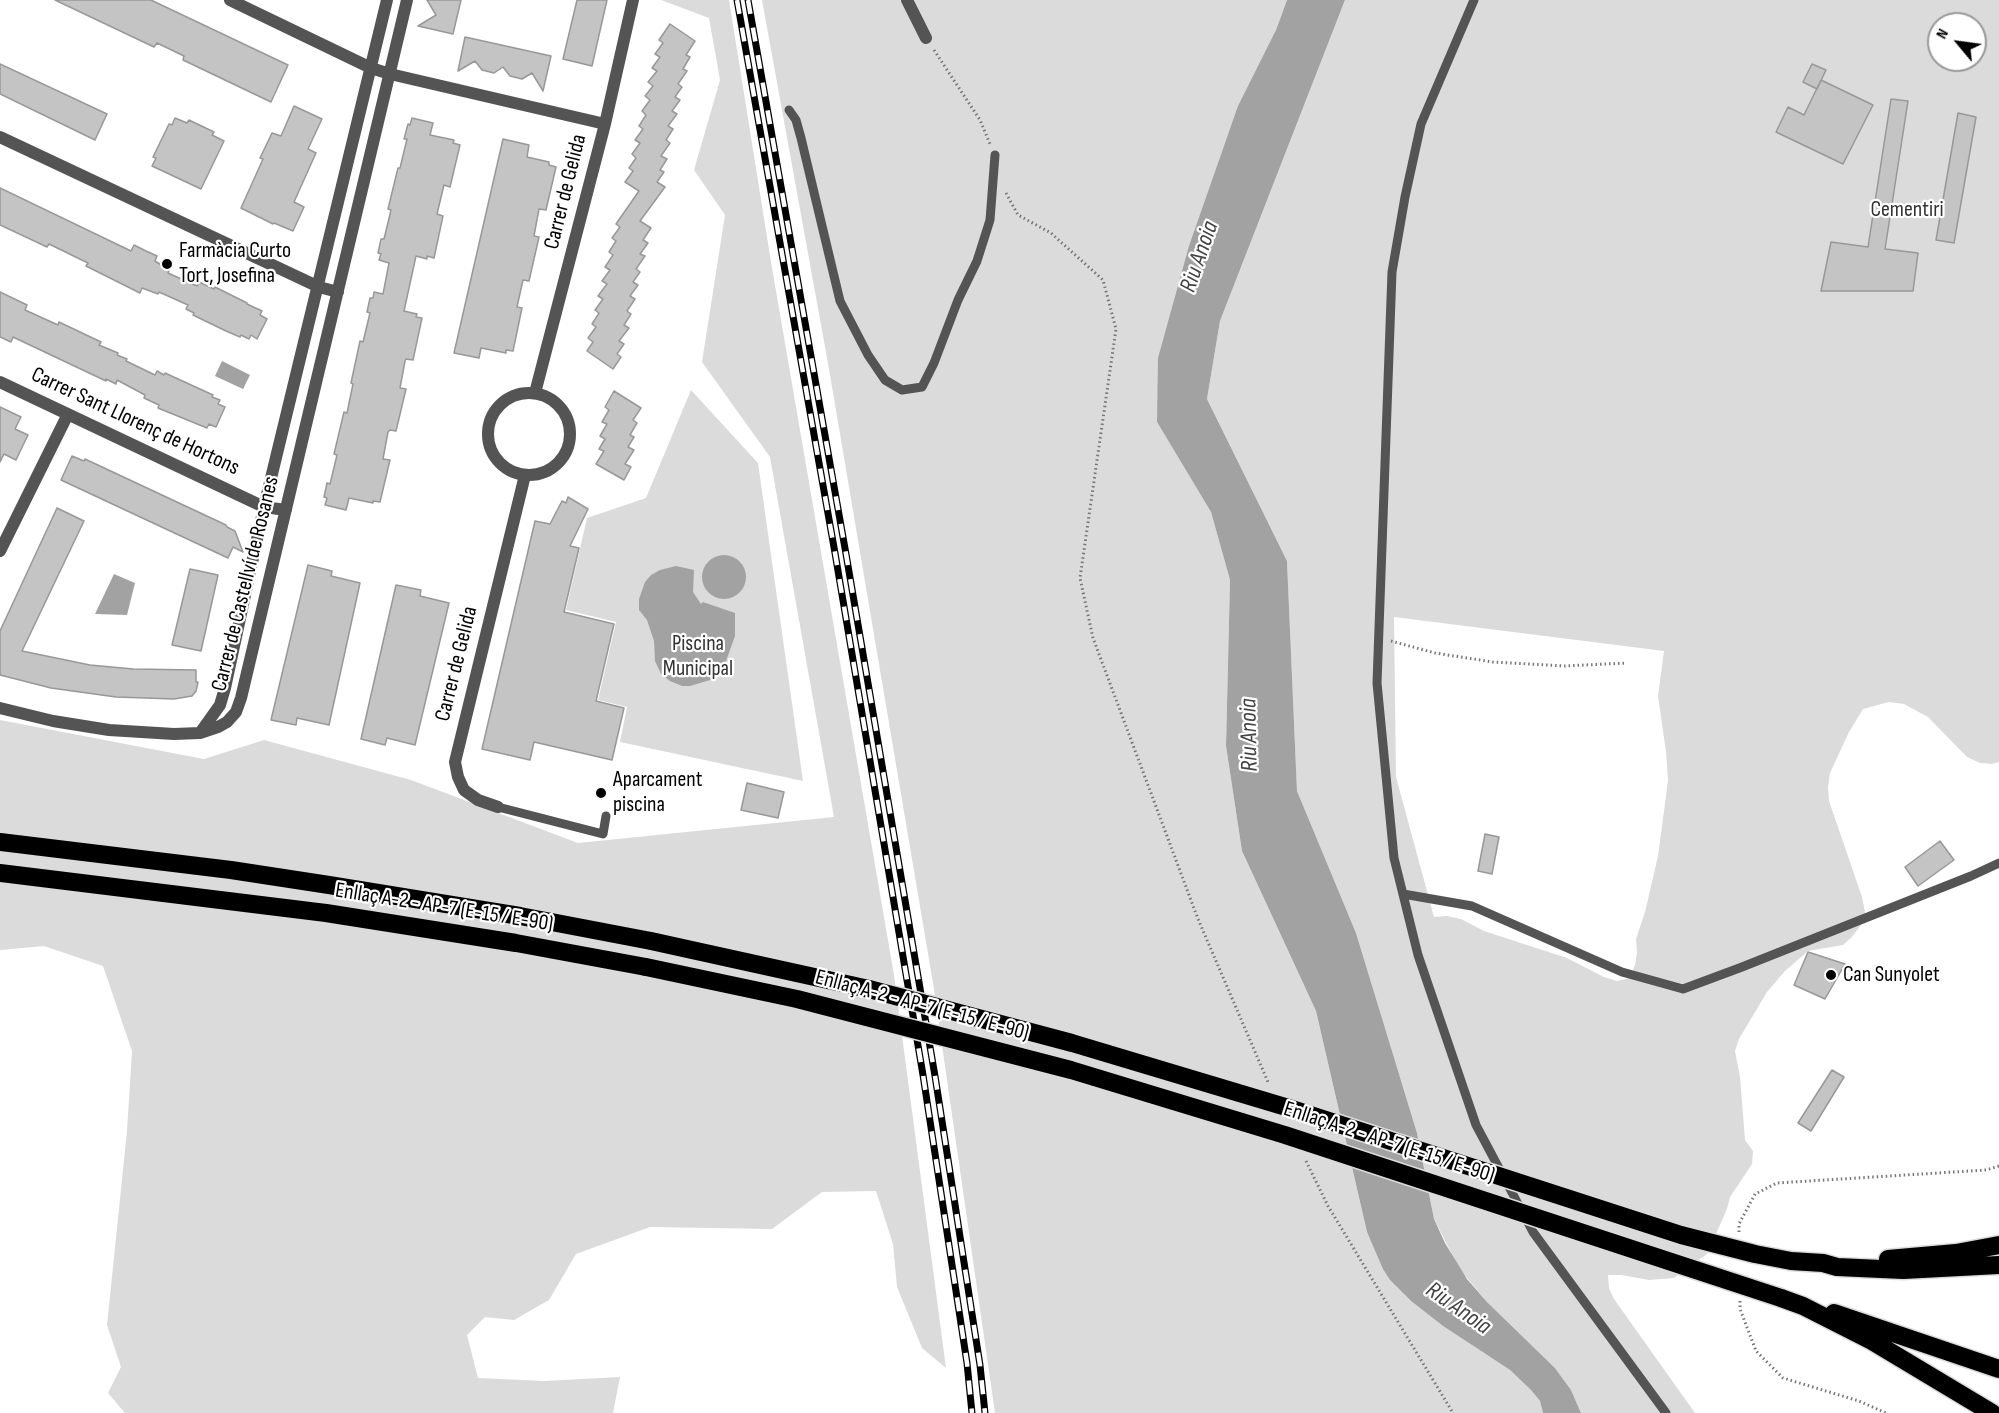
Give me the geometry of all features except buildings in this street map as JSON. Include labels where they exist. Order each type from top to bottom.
[{"type":"highway","name":"Enllaç A-2 - AP-7 (E-15 / E-90)","points":[[0,842],[231,870],[520,916],[651,941],[869,989],[1072,1043],[1289,1108],[1680,1235],[1755,1254],[1791,1261],[1823,1263]]},
{"type":"highway","name":"Enllaç A-2 - AP-7 (E-15 / E-90)","points":[[0,873],[326,913],[646,967],[797,999],[1071,1070],[1285,1135],[1803,1306]]},
{"type":"highway","points":[[1823,1263],[1956,1253],[1999,1245]]},
{"type":"highway","points":[[1823,1263],[1837,1267],[1903,1270],[1999,1265]]},
{"type":"highway","points":[[1803,1306],[1862,1321],[1999,1369]]},
{"type":"highway","points":[[1803,1306],[1872,1341],[1992,1413]]},
{"type":"street","points":[[230,0],[371,68],[605,124]]},
{"type":"street","name":"Carrer de Castellví de Rosanes","points":[[200,733],[220,705],[225,688],[264,507],[387,0]]},
{"type":"street","name":"Carrer de Castellví de Rosanes","points":[[200,733],[227,722],[236,712],[241,698],[407,0]]},
{"type":"street","name":"Carrer de Gelida","points":[[535,393],[605,124],[633,0]]},
{"type":"street","points":[[907,0],[926,38]]},
{"type":"street","points":[[0,137],[319,287],[338,292]]},
{"type":"street","name":"Carrer Sant Llorenç de Hortons","points":[[0,382],[264,507],[286,510]]},
{"type":"street","points":[[522,393],[535,393],[549,397],[560,406],[567,418],[570,432],[568,446],[562,458],[552,468],[539,474],[525,475],[512,472],[497,459],[488,442],[488,428],[491,416],[499,405],[510,397],[522,393]]},
{"type":"street","points":[[0,551],[68,414]]},
{"type":"street","name":"Carrer de Gelida","points":[[498,807],[478,800],[465,790],[458,777],[455,762],[525,475]]},
{"type":"street","points":[[0,708],[34,717],[109,730],[143,733],[200,733]]},
{"type":"lane","points":[[1474,0],[1421,124],[1392,273],[1377,683],[1394,858],[1418,955],[1476,1125],[1533,1232],[1666,1413]]},
{"type":"lane","points":[[789,110],[796,120],[801,138],[840,301],[868,355],[885,380],[902,390],[922,387],[934,363],[958,300],[977,261],[990,220],[995,155]]},
{"type":"lane","points":[[498,807],[603,834],[606,816]]},
{"type":"lane","points":[[1403,894],[1472,906],[1622,972],[1683,989],[1999,863]]},
{"type":"path","points":[[926,38],[980,120],[995,155]]},
{"type":"path","points":[[1004,186],[1006,196],[1018,215],[1051,234],[1103,280],[1116,329],[1080,578],[1093,638],[1198,919],[1268,1082]]},
{"type":"path","points":[[1379,637],[1435,653],[1493,662],[1564,666],[1627,663]]},
{"type":"path","points":[[1303,1154],[1328,1206],[1453,1413]]},
{"type":"green space","points":[[661,0],[729,0],[771,262],[894,975],[946,1368],[922,1348],[897,1287],[893,1244],[876,1191],[822,1192],[772,1229],[650,1227],[576,1254],[549,1300],[514,1320],[485,1317],[467,1335],[478,1378],[544,1381],[620,1377],[613,1413],[125,1413],[108,1393],[121,1367],[107,1325],[127,1131],[132,1051],[103,966],[44,946],[0,950],[0,720],[204,759],[264,740],[411,780],[578,843],[834,817],[770,457],[702,362],[725,215],[694,170],[720,80],[709,18]]},
{"type":"green space","points":[[762,0],[1287,0],[1157,422],[1211,512],[1230,580],[1226,746],[1242,851],[1316,1011],[1367,1232],[1390,1280],[1411,1301],[1443,1326],[1510,1370],[1540,1401],[1543,1413],[995,1413],[933,983],[829,369]]},
{"type":"green space","name":"Cementiri","points":[[1345,0],[1999,0],[1999,762],[1980,763],[1967,757],[1928,717],[1904,704],[1889,702],[1863,709],[1849,732],[1830,773],[1828,787],[1829,801],[1862,897],[1865,912],[1861,925],[1843,945],[1808,951],[1785,971],[1767,992],[1739,1039],[1735,1051],[1740,1077],[1745,1140],[1753,1151],[1752,1164],[1730,1197],[1707,1254],[1674,1278],[1649,1280],[1608,1275],[1609,1288],[1614,1299],[1695,1413],[1581,1413],[1571,1390],[1555,1368],[1487,1302],[1459,1268],[1434,1219],[1417,1133],[1356,933],[1297,791],[1287,561],[1207,399],[1220,321]],"holes":[[[1394,617],[1664,651],[1658,696],[1668,780],[1658,856],[1636,939],[1637,952],[1630,978],[1617,981],[1604,977],[1567,958],[1484,931],[1461,919],[1447,916],[1434,917],[1396,777]]]},
{"type":"green space","name":"Piscina Municipal","points":[[691,390],[758,463],[803,781],[620,742],[627,707],[598,700],[616,622],[566,610],[587,518],[646,498]]},
{"type":"water","name":"Riu Anoia","points":[[1287,0],[1345,0],[1220,321],[1207,399],[1287,561],[1297,791],[1356,933],[1417,1133],[1434,1219],[1445,1243],[1467,1279],[1487,1302],[1555,1368],[1571,1390],[1581,1413],[1543,1413],[1540,1401],[1510,1370],[1443,1326],[1411,1301],[1390,1280],[1383,1269],[1367,1232],[1316,1011],[1242,851],[1226,746],[1230,580],[1211,512],[1157,422],[1158,358],[1189,246],[1238,106],[1276,30]]},
{"type":"water","points":[[222,361],[250,375],[243,389],[215,376]]},
{"type":"water","points":[[724,555],[733,556],[740,561],[745,568],[745,586],[740,593],[733,598],[724,599],[715,598],[708,593],[703,586],[702,577],[703,568],[708,561],[715,556]]},
{"type":"water","points":[[676,566],[694,570],[693,592],[701,604],[703,602],[735,613],[735,636],[726,661],[710,680],[690,686],[682,686],[661,674],[655,661],[654,641],[647,620],[639,610],[639,599],[645,582],[660,570]]},
{"type":"water","points":[[114,574],[135,583],[127,615],[95,614]]},
{"type":"railway","points":[[737,0],[835,553],[923,1075],[967,1363],[972,1413]]},
{"type":"railway","points":[[748,0],[935,1076],[980,1365],[985,1413]]},
{"type":"place","name":"Farmàcia Curto Tort, Josefina","points":[[167,264]]},
{"type":"place","name":"Aparcament piscina","points":[[601,793]]},
{"type":"place","name":"Can Sunyolet","points":[[1831,975]]}]
